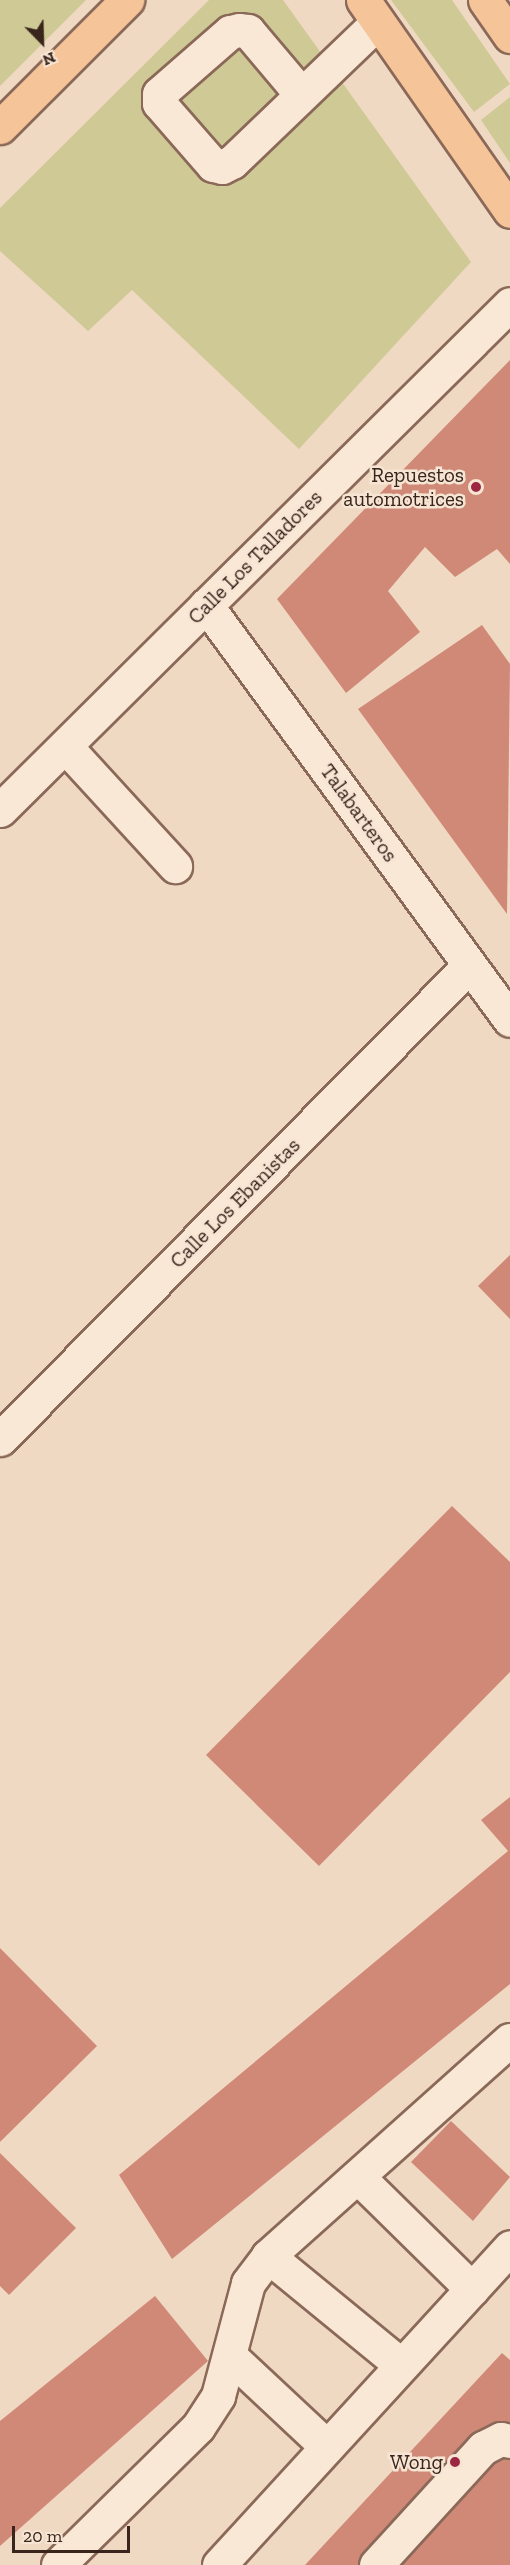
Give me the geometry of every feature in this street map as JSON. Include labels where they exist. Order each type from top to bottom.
[{"type":"main road","points":[[0,127],[127,0]]},
{"type":"main road","points":[[485,0],[510,36]]},
{"type":"main road","points":[[370,11],[510,212]]},
{"type":"street","points":[[301,94],[370,11]]},
{"type":"street","name":"Calle Los Talladores","points":[[0,810],[510,304]]},
{"type":"street","name":"Talabarteros","points":[[206,606],[510,1020]]},
{"type":"street","points":[[65,746],[175,866]]},
{"type":"street","name":"Calle Los Ebanistas","points":[[0,1439],[470,966]]},
{"type":"street","points":[[58,2565],[198,2427],[218,2396],[231,2357],[248,2283],[268,2256],[510,2040]]},
{"type":"street","points":[[358,2177],[472,2289]]},
{"type":"street","points":[[219,2565],[510,2247]]},
{"type":"street","points":[[268,2256],[401,2365]]},
{"type":"street","points":[[231,2357],[326,2446]]},
{"type":"street","points":[[376,2565],[483,2448],[501,2439],[510,2440]]},
{"type":"shaded area","points":[[0,0],[86,0],[0,86]]},
{"type":"shaded area","points":[[209,0],[283,0],[471,262],[299,449],[132,290],[88,331],[0,251],[0,208]]},
{"type":"shaded area","points":[[391,0],[452,0],[510,84],[474,112]]},
{"type":"shaded area","points":[[510,97],[510,163],[481,120]]},
{"type":"building","points":[[510,360],[510,564],[497,549],[455,577],[425,547],[388,591],[420,632],[346,693],[277,599]]},
{"type":"building","points":[[482,625],[510,664],[507,914],[358,709]]},
{"type":"building","points":[[510,1255],[510,1319],[478,1286]]},
{"type":"building","points":[[452,1506],[510,1562],[510,1672],[319,1866],[206,1755]]},
{"type":"building","points":[[510,1797],[510,1984],[172,2259],[119,2175],[508,1851],[481,1820]]},
{"type":"building","points":[[0,1948],[97,2046],[0,2142]]},
{"type":"building","points":[[451,2121],[510,2177],[473,2221],[411,2162]]},
{"type":"building","points":[[0,2153],[76,2228],[9,2295],[0,2286]]},
{"type":"building","points":[[155,2296],[208,2361],[0,2546],[0,2421]]},
{"type":"building","name":"Wong","points":[[502,2353],[510,2360],[510,2565],[305,2565]]},
{"type":"place","name":"Repuestos automotrices","points":[[476,487]]},
{"type":"place","name":"Wong","points":[[455,2462]]}]
